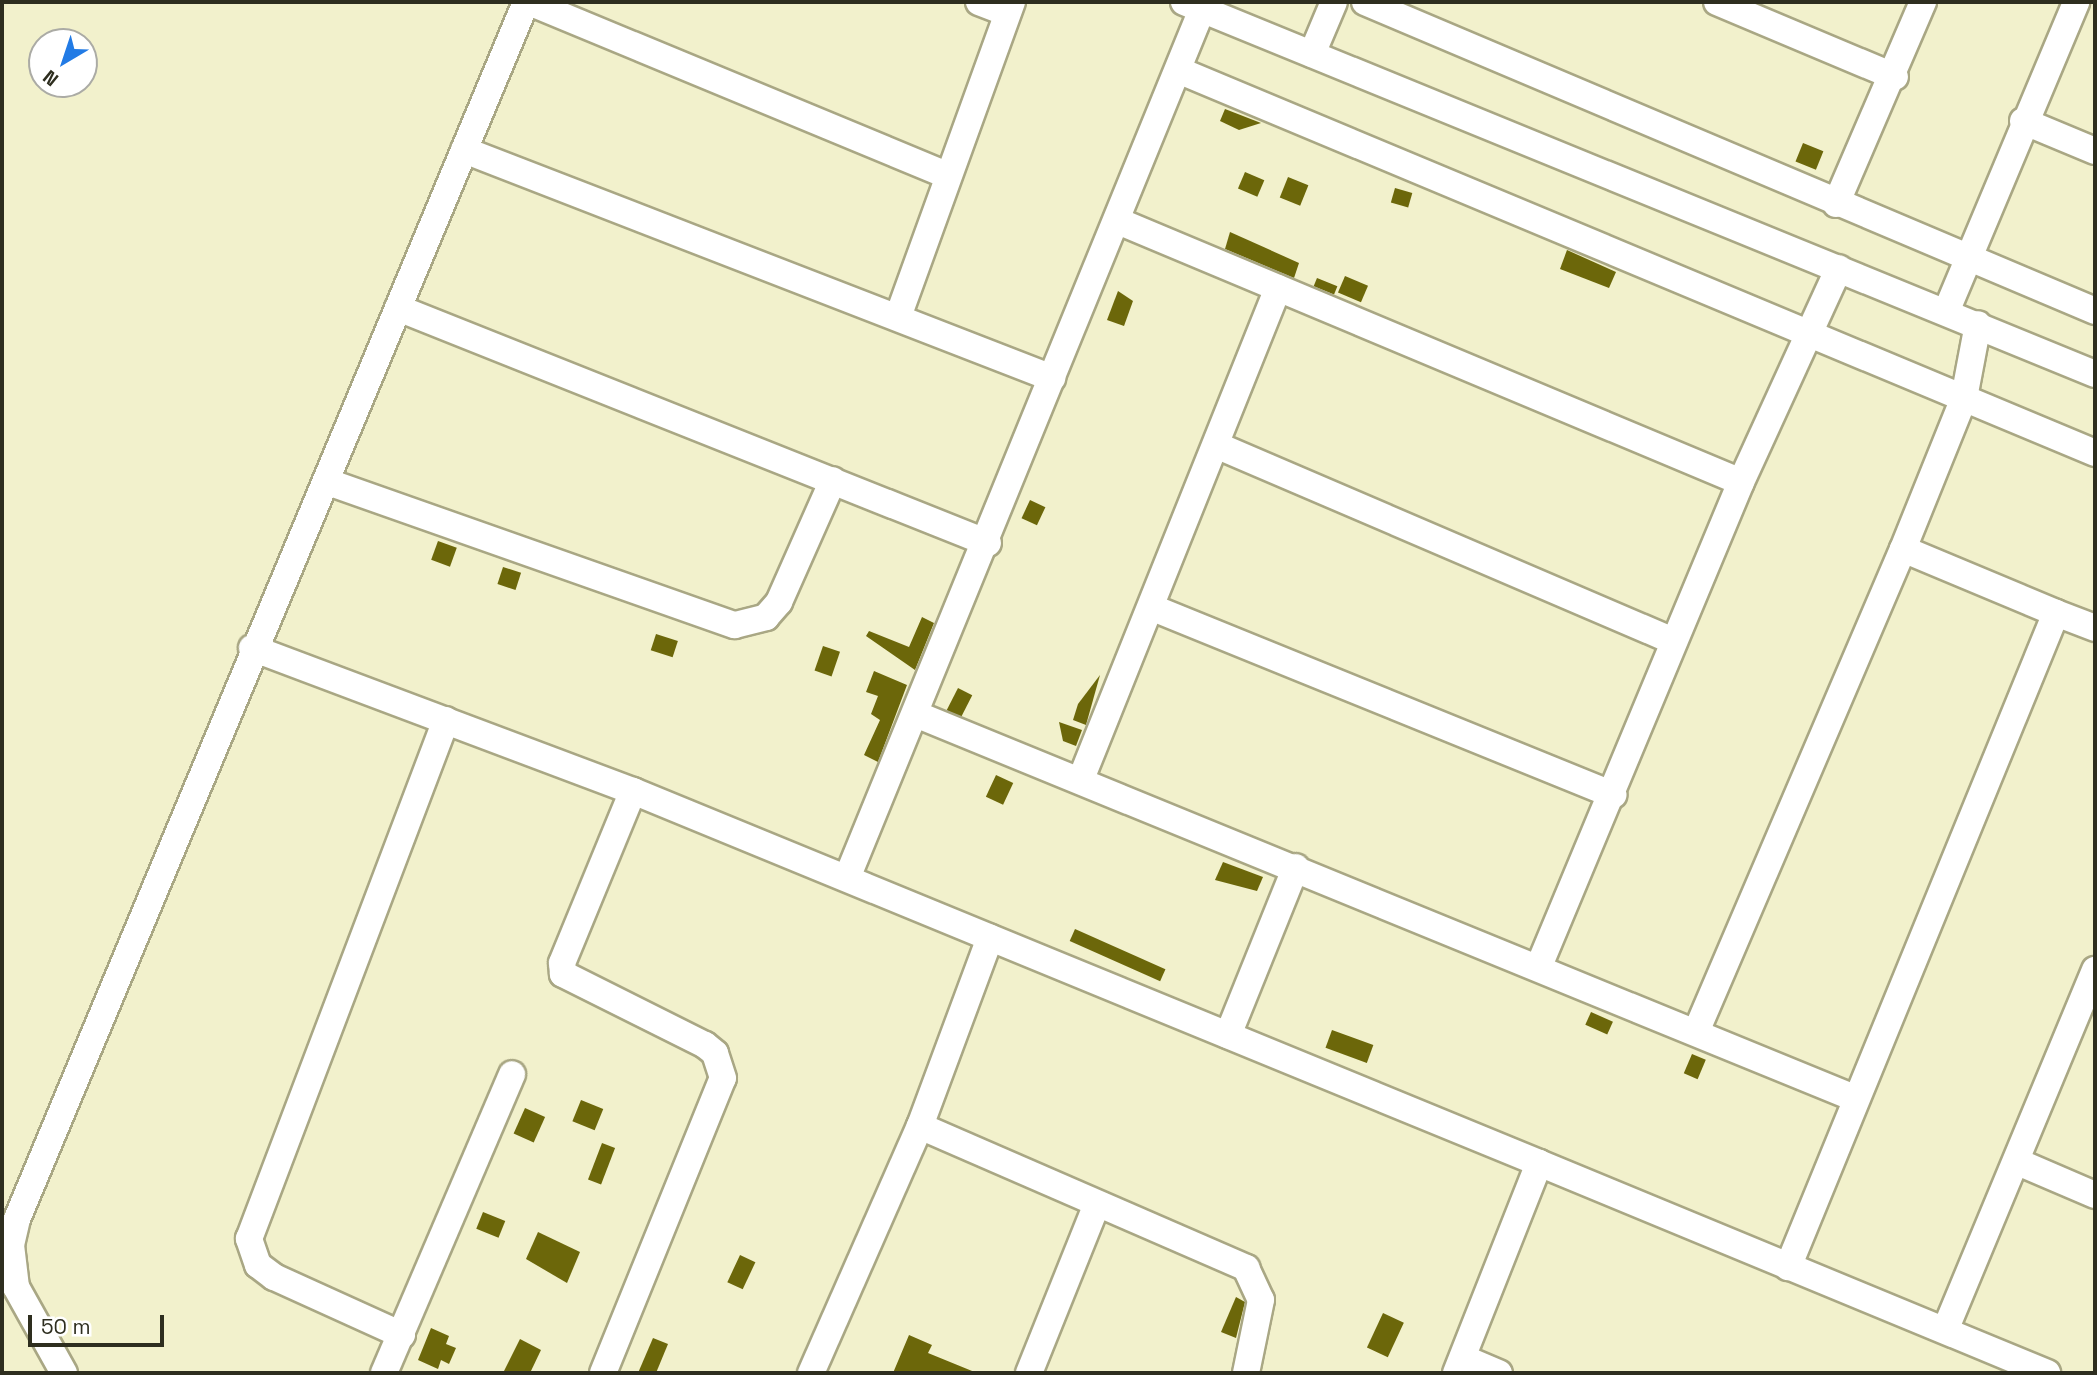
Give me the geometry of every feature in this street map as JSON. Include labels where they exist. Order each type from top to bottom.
[{"type":"street","points":[[64,1373],[16,1287],[11,1245],[17,1219],[166,869],[252,648],[328,482],[398,308],[528,2],[947,175]]},
{"type":"street","points":[[899,314],[947,175],[1010,7],[979,2]]},
{"type":"street","points":[[1312,54],[1334,2]]},
{"type":"street","points":[[1365,2],[1966,261],[2095,311]]},
{"type":"street","points":[[1717,2],[1895,77]]},
{"type":"street","points":[[1836,204],[1895,77],[1923,2]]},
{"type":"street","points":[[1946,312],[2023,121],[2076,2]]},
{"type":"street","points":[[847,878],[918,715],[1052,378],[1118,221],[1178,71],[1197,4],[1312,54],[2095,374]]},
{"type":"street","points":[[1178,71],[2095,453]]},
{"type":"street","points":[[2023,121],[2095,151]]},
{"type":"street","points":[[464,150],[899,314],[1052,378]]},
{"type":"street","points":[[1118,221],[1741,482]]},
{"type":"street","points":[[1539,966],[1613,795],[1741,482],[1839,268]]},
{"type":"street","points":[[1081,779],[1153,607],[1278,288]]},
{"type":"street","points":[[398,308],[988,543]]},
{"type":"street","points":[[1696,1032],[1903,549],[1964,398],[1978,324]]},
{"type":"street","points":[[1216,444],[1674,641]]},
{"type":"street","points":[[328,482],[735,625],[766,617],[779,602],[833,480]]},
{"type":"street","points":[[1903,549],[2095,628]]},
{"type":"street","points":[[1153,607],[1613,795]]},
{"type":"street","points":[[1788,1267],[1854,1098],[2056,613]]},
{"type":"street","points":[[252,648],[633,791],[1788,1267],[1946,1328],[2047,1373]]},
{"type":"street","points":[[918,715],[1539,966],[1854,1098]]},
{"type":"street","points":[[402,1335],[274,1277],[258,1265],[249,1239],[446,720]]},
{"type":"street","points":[[603,1373],[723,1077],[715,1053],[705,1045],[564,974],[562,963],[633,791]]},
{"type":"street","points":[[1228,1035],[1296,867]]},
{"type":"street","points":[[811,1373],[920,1126],[990,938]]},
{"type":"street","points":[[1946,1328],[2018,1162],[2087,1015],[2095,970]]},
{"type":"street","points":[[384,1373],[512,1074]]},
{"type":"street","points":[[920,1126],[1097,1204],[1236,1261],[1253,1275],[1261,1300],[1245,1373]]},
{"type":"street","points":[[2018,1162],[2095,1195]]},
{"type":"street","points":[[1499,1373],[1459,1366],[1539,1163]]},
{"type":"street","points":[[1029,1373],[1097,1204]]},
{"type":"building","points":[[1225,109],[1261,123],[1239,130],[1220,121]]},
{"type":"building","points":[[1803,143],[1823,151],[1816,170],[1796,162]]},
{"type":"building","points":[[1245,172],[1264,180],[1257,197],[1238,189]]},
{"type":"building","points":[[1288,177],[1308,185],[1300,206],[1280,197]]},
{"type":"building","points":[[1395,188],[1412,193],[1408,207],[1391,202]]},
{"type":"building","points":[[1230,232],[1299,263],[1294,278],[1225,249]]},
{"type":"building","points":[[1567,250],[1616,272],[1609,288],[1560,269]]},
{"type":"building","points":[[1345,276],[1368,286],[1361,302],[1338,293]]},
{"type":"building","points":[[1317,278],[1337,286],[1334,295],[1314,286]]},
{"type":"building","points":[[1118,291],[1133,301],[1124,326],[1107,320]]},
{"type":"building","points":[[1030,500],[1045,507],[1037,525],[1022,518]]},
{"type":"building","points":[[438,541],[457,548],[450,567],[431,560]]},
{"type":"building","points":[[503,567],[521,573],[516,590],[497,584]]},
{"type":"building","points":[[922,617],[934,623],[915,670],[866,636],[869,631],[909,647]]},
{"type":"building","points":[[656,634],[678,641],[673,657],[651,650]]},
{"type":"building","points":[[823,646],[840,652],[832,676],[815,671]]},
{"type":"building","points":[[874,671],[907,685],[878,762],[864,755],[880,720],[871,714],[878,696],[866,692]]},
{"type":"building","points":[[1100,675],[1086,725],[1073,720],[1078,704]]},
{"type":"building","points":[[958,688],[972,695],[961,718],[947,710]]},
{"type":"building","points":[[1059,722],[1082,730],[1076,746],[1063,741]]},
{"type":"building","points":[[996,775],[1013,783],[1003,805],[986,797]]},
{"type":"building","points":[[1223,862],[1263,877],[1257,891],[1215,880]]},
{"type":"building","points":[[1075,929],[1165,969],[1160,981],[1070,941]]},
{"type":"building","points":[[1591,1012],[1613,1022],[1607,1035],[1585,1025]]},
{"type":"building","points":[[1332,1030],[1373,1045],[1367,1063],[1326,1048]]},
{"type":"building","points":[[1692,1054],[1706,1060],[1698,1079],[1684,1073]]},
{"type":"building","points":[[581,1100],[603,1109],[595,1130],[572,1121]]},
{"type":"building","points":[[525,1108],[545,1117],[534,1143],[514,1134]]},
{"type":"building","points":[[602,1143],[615,1148],[601,1184],[588,1179]]},
{"type":"building","points":[[483,1212],[505,1221],[499,1238],[476,1229]]},
{"type":"building","points":[[538,1232],[580,1252],[567,1283],[526,1259]]},
{"type":"building","points":[[740,1255],[755,1262],[743,1289],[727,1282]]},
{"type":"building","points":[[1236,1297],[1245,1302],[1236,1338],[1221,1332]]},
{"type":"building","points":[[1383,1313],[1404,1323],[1388,1357],[1367,1347]]},
{"type":"building","points":[[431,1328],[449,1336],[446,1344],[456,1348],[449,1364],[441,1360],[438,1369],[418,1360]]},
{"type":"building","points":[[909,1335],[932,1345],[928,1353],[977,1373],[893,1373]]},
{"type":"building","points":[[653,1338],[668,1344],[656,1373],[638,1373]]},
{"type":"building","points":[[520,1339],[541,1350],[530,1373],[503,1373]]}]
